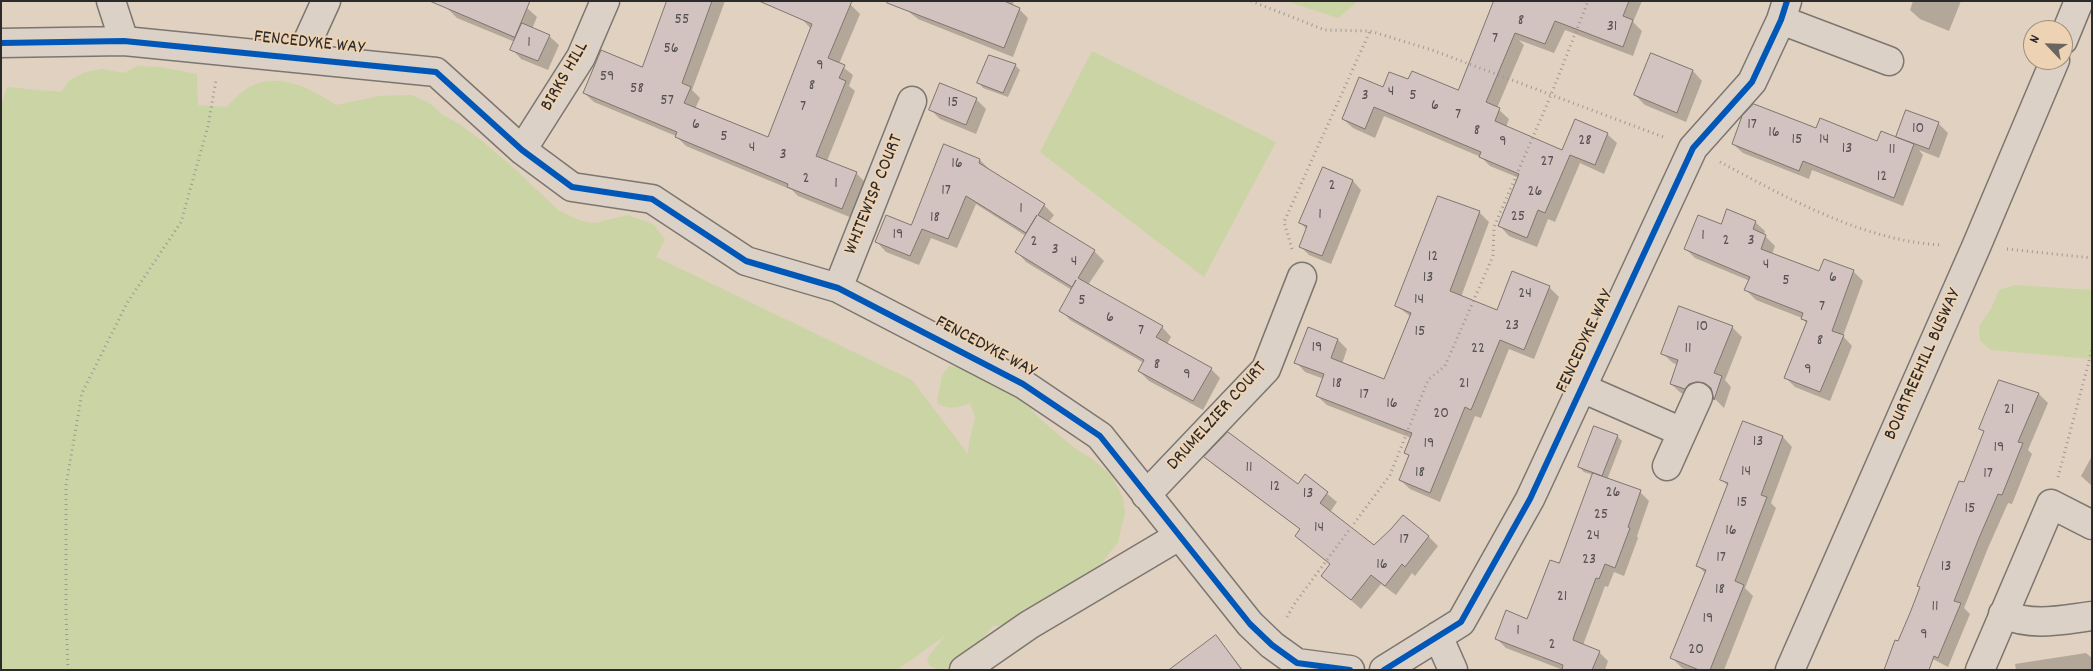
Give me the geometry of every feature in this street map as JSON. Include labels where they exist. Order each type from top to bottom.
[{"type":"street","points":[[111,1],[124,41]]},
{"type":"street","points":[[300,58],[326,1]]},
{"type":"street","name":"BIRKS HILL","points":[[522,150],[581,57],[605,1]]},
{"type":"street","points":[[2071,20],[2079,1]]},
{"type":"street","points":[[1784,10],[1889,61]]},
{"type":"street","name":"FENCEDYKE WAY","points":[[1384,670],[1461,622],[1530,499],[1694,148],[1752,82],[1784,10]]},
{"type":"street","name":"FENCEDYKE WAY","points":[[1,43],[124,41],[436,72],[522,150],[572,187],[652,199],[746,262],[838,288],[1023,384],[1100,436],[1250,624],[1272,645]]},
{"type":"street","name":"BOURTREEHILL BUSWAY","points":[[1790,670],[1972,256],[2051,70]]},
{"type":"street","name":"WHITEWISP COURT","points":[[838,288],[912,101]]},
{"type":"street","name":"DRUMELZIER COURT","points":[[1146,495],[1266,369],[1302,277]]},
{"type":"street","points":[[1582,388],[1682,432]]},
{"type":"street","points":[[1667,466],[1698,397]]},
{"type":"street","points":[[1980,670],[2051,504],[2092,524]]},
{"type":"street","points":[[964,670],[1029,625],[1179,536]]},
{"type":"street","points":[[2003,614],[2025,622],[2042,623],[2092,616]]},
{"type":"street","points":[[1438,636],[1453,670]]},
{"type":"street","points":[[1272,645],[1297,663],[1350,670]]},
{"type":"path","points":[[1272,645],[1294,603],[1390,475],[1428,380],[1445,366],[1493,256],[1494,227],[1551,95],[1588,1]]},
{"type":"path","points":[[1302,277],[1298,271],[1284,222],[1370,31]]},
{"type":"path","points":[[68,670],[66,485],[82,393],[127,302],[181,222],[208,126],[221,50]]},
{"type":"path","points":[[2051,504],[2092,350]]},
{"type":"green space","points":[[1286,1],[1358,1],[1338,18]]},
{"type":"green space","points":[[1092,51],[1276,142],[1204,277],[1040,152]]},
{"type":"green space","points":[[137,66],[161,67],[197,74],[198,105],[227,107],[236,97],[252,86],[276,81],[302,86],[336,105],[379,96],[412,95],[429,103],[443,115],[481,140],[558,210],[581,221],[595,223],[628,215],[653,224],[665,239],[656,257],[912,380],[968,454],[975,418],[970,403],[954,408],[937,403],[942,375],[949,366],[961,367],[1013,395],[1076,449],[1092,459],[1111,475],[1123,498],[1125,513],[1118,542],[1096,571],[1008,626],[993,626],[963,658],[940,670],[930,666],[927,661],[930,654],[946,635],[897,670],[1,670],[1,106],[7,87],[61,92],[69,81],[85,72],[103,69],[124,73]]},
{"type":"green space","points":[[2015,285],[2092,290],[2092,359],[1991,350],[1980,341],[1979,326],[1991,309],[1999,290]]},
{"type":"building","points":[[430,1],[530,1],[515,37]]},
{"type":"building","points":[[667,1],[712,1],[682,83],[691,87],[684,103],[768,137],[812,24],[759,1],[852,1],[828,58],[845,65],[839,78],[846,81],[816,156],[857,172],[842,209],[787,187],[788,184],[675,137],[677,132],[583,93],[601,50],[642,67]]},
{"type":"building","points":[[888,1],[1004,1],[1020,8],[1004,48],[887,3]]},
{"type":"building","points":[[1494,1],[1629,1],[1623,16],[1633,20],[1623,47],[1555,21],[1545,44],[1515,33],[1486,102],[1500,108],[1495,121],[1562,150],[1575,119],[1608,133],[1595,165],[1570,155],[1545,213],[1538,210],[1527,238],[1498,226],[1519,174],[1479,157],[1481,152],[1374,107],[1365,129],[1342,119],[1359,77],[1383,87],[1389,72],[1408,79],[1412,71],[1458,90]]},
{"type":"building","points":[[522,23],[550,35],[538,61],[510,50]]},
{"type":"building","points":[[1651,53],[1693,70],[1677,113],[1634,95]]},
{"type":"building","points":[[989,55],[1016,64],[1003,93],[977,83]]},
{"type":"building","points":[[940,83],[977,98],[966,125],[929,110]]},
{"type":"building","points":[[1754,104],[1816,128],[1820,118],[1877,141],[1881,131],[1914,144],[1894,198],[1803,161],[1799,171],[1732,144],[1742,116]]},
{"type":"building","points":[[1906,110],[1939,122],[1929,149],[1896,137]]},
{"type":"building","points":[[944,144],[980,159],[979,163],[1045,204],[1038,215],[1095,250],[1078,278],[1163,326],[1156,337],[1212,368],[1193,401],[1138,371],[1144,360],[1059,311],[1076,280],[1072,287],[1015,252],[1037,215],[1026,233],[966,196],[948,239],[922,229],[910,256],[875,242],[886,215],[911,225]]},
{"type":"building","points":[[1323,167],[1353,180],[1322,256],[1299,247],[1307,226],[1299,223]]},
{"type":"building","points":[[1438,196],[1480,211],[1450,291],[1497,310],[1512,271],[1550,286],[1524,350],[1500,340],[1471,410],[1465,407],[1430,493],[1399,480],[1409,455],[1404,453],[1412,433],[1316,396],[1324,374],[1294,363],[1308,327],[1338,339],[1331,358],[1384,379],[1411,313],[1395,306]]},
{"type":"building","points":[[1727,209],[1756,221],[1753,229],[1766,235],[1761,249],[1819,271],[1824,259],[1854,270],[1832,331],[1844,335],[1820,392],[1784,378],[1807,321],[1801,319],[1803,313],[1744,290],[1750,277],[1684,249],[1698,215],[1721,224]]},
{"type":"building","points":[[1679,306],[1733,326],[1714,373],[1722,376],[1714,400],[1711,388],[1704,383],[1696,382],[1689,384],[1685,389],[1670,384],[1678,360],[1661,354]]},
{"type":"building","points":[[1999,380],[2039,393],[2018,442],[2023,443],[2002,495],[1998,494],[1954,601],[1961,603],[1938,658],[1934,656],[1929,670],[1884,670],[1895,640],[1898,641],[1910,613],[1920,587],[1917,586],[1959,481],[1964,482],[1984,431],[1979,429]]},
{"type":"building","points":[[1743,421],[1783,436],[1761,495],[1767,497],[1735,581],[1744,585],[1710,670],[1699,670],[1670,658],[1706,570],[1696,566],[1728,483],[1720,480]]},
{"type":"building","points":[[1594,426],[1618,435],[1602,476],[1578,467]]},
{"type":"building","points":[[1228,432],[1298,484],[1305,474],[1328,492],[1320,503],[1374,545],[1403,515],[1429,536],[1405,567],[1402,564],[1385,586],[1371,575],[1351,600],[1321,576],[1330,564],[1295,536],[1300,529],[1204,457]]},
{"type":"building","points":[[1593,473],[1641,490],[1628,527],[1630,528],[1615,568],[1605,564],[1599,579],[1596,578],[1574,636],[1573,640],[1600,651],[1592,670],[1562,670],[1563,665],[1495,639],[1506,610],[1527,619],[1550,560],[1559,563]]},
{"type":"building","points":[[1216,635],[1242,670],[1169,670]]},
{"type":"cycle path","points":[[1384,670],[1461,622],[1530,499],[1693,148],[1752,82],[1781,20],[1787,1]]},
{"type":"cycle path","points":[[1,43],[124,41],[436,72],[522,150],[572,187],[652,199],[746,261],[838,288],[1023,384],[1100,436],[1250,624],[1272,645],[1297,663],[1350,670]]}]
